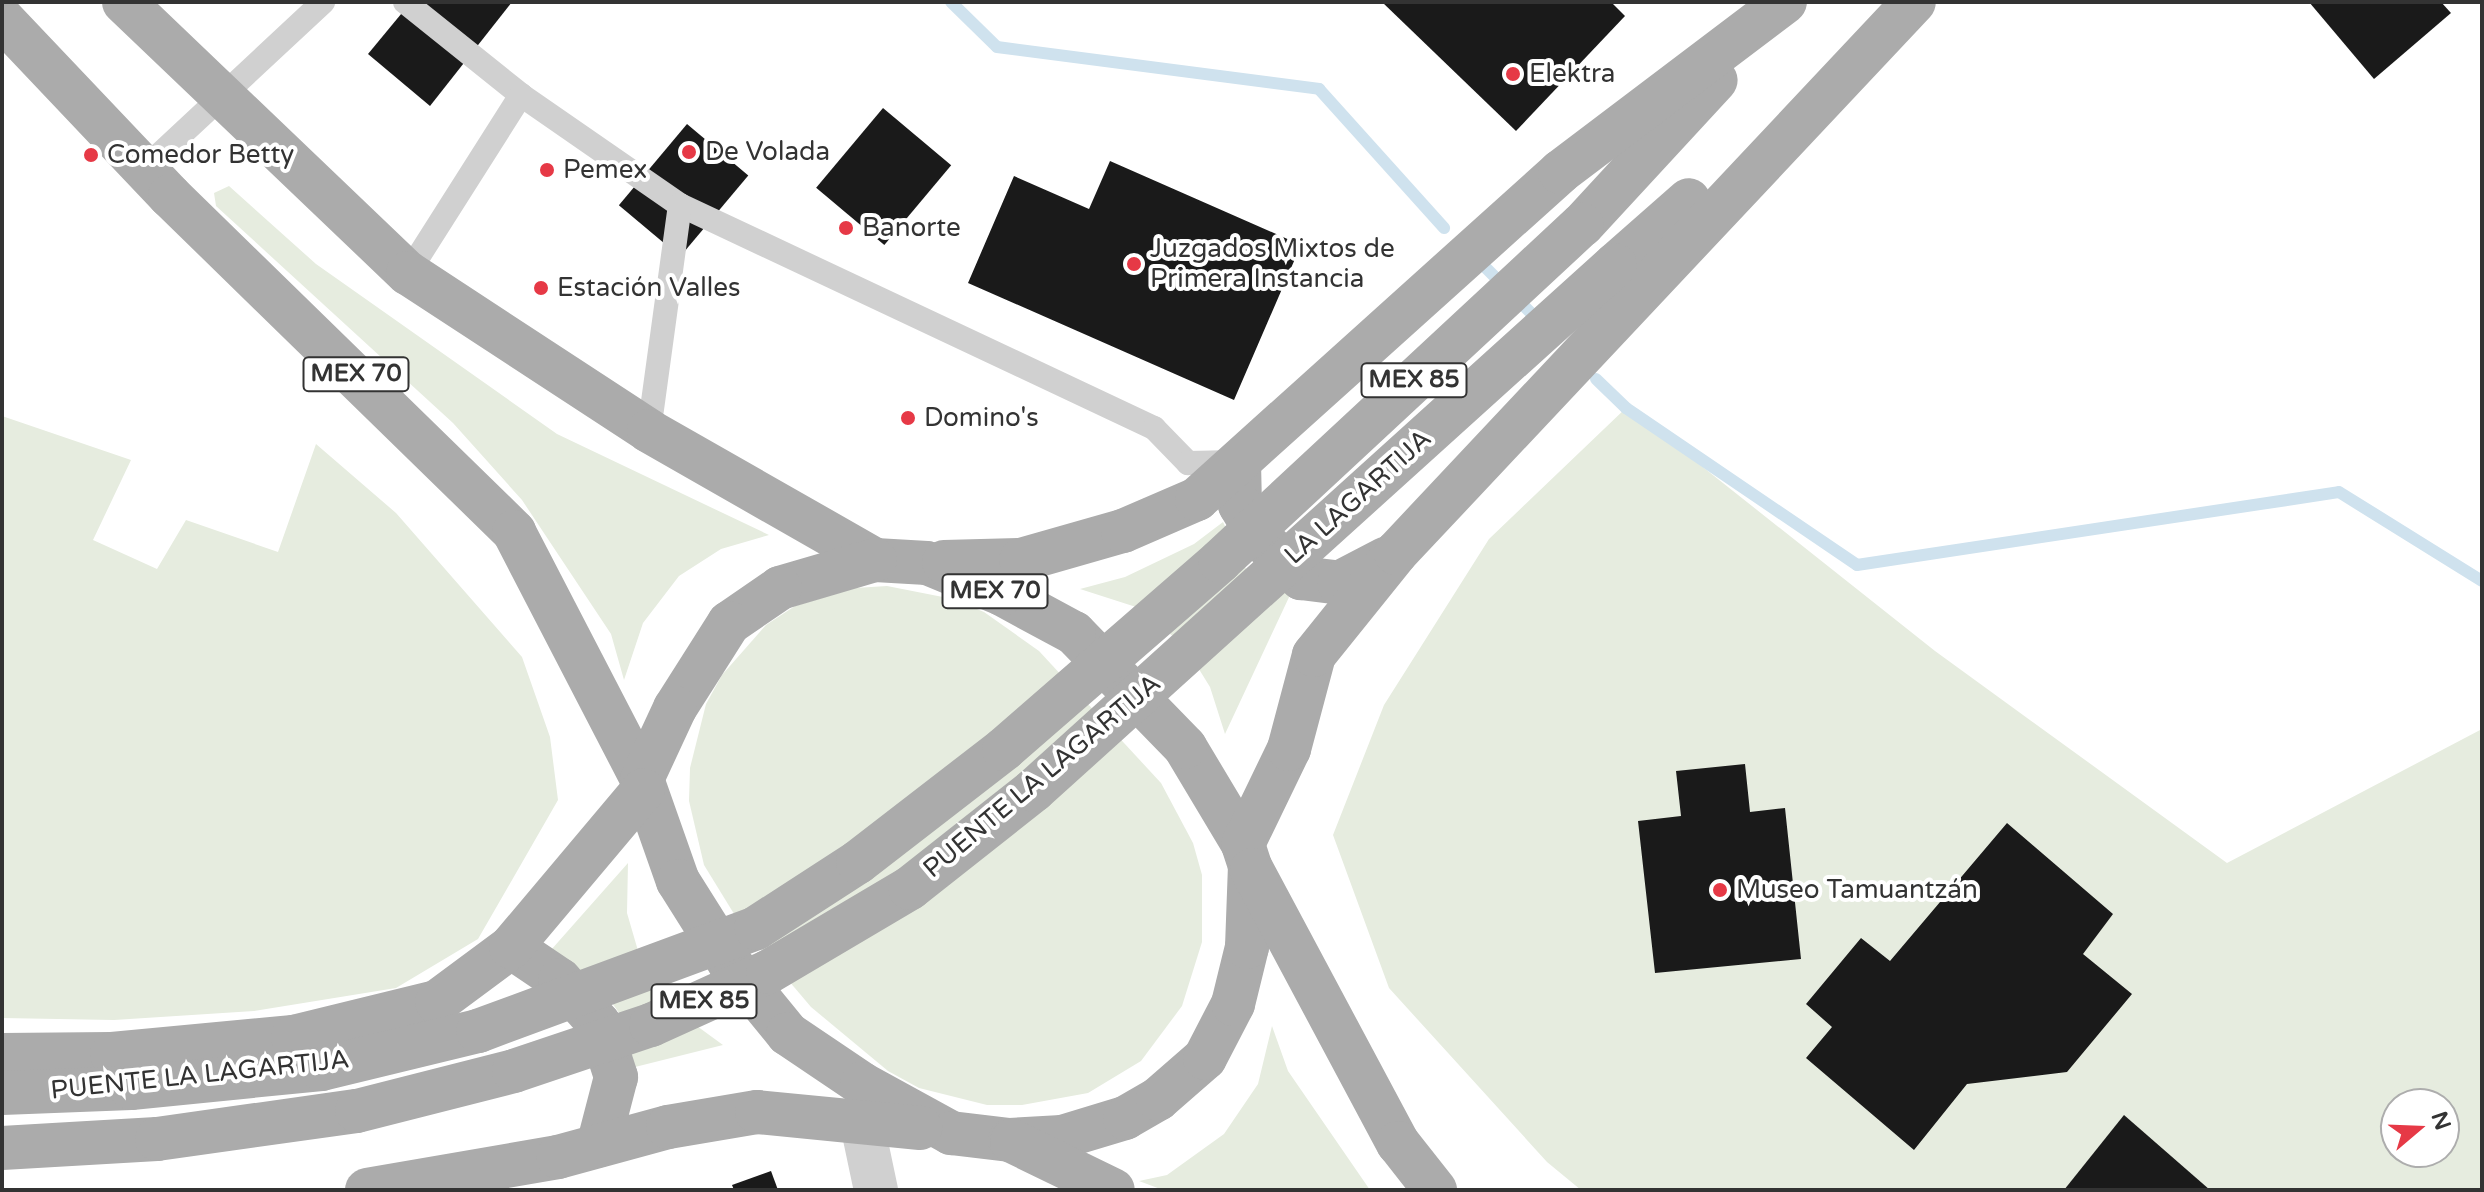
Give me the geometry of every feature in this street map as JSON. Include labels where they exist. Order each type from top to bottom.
[{"type":"main road","name":"MEX 70","points":[[124,2],[408,273],[649,431],[875,560]]},
{"type":"main road","name":"LA LAGARTIJA","points":[[1247,536],[1582,225],[1787,2]]},
{"type":"main road","points":[[927,563],[1021,560],[1123,531],[1197,499],[1560,172],[1787,2]]},
{"type":"main road","name":"LA LAGARTIJA","points":[[1278,568],[1906,2]]},
{"type":"main road","points":[[1246,855],[1289,749],[1314,655],[1396,553],[1914,2]]},
{"type":"main road","name":"MEX 70","points":[[2,19],[144,169],[514,532],[642,785],[678,881],[729,962],[788,1034],[862,1084],[951,1133],[1010,1140],[1062,1137],[1125,1118],[1158,1099],[1205,1058],[1233,1004],[1247,947],[1246,855]]},
{"type":"main road","points":[[1239,462],[1240,505],[1259,537],[1301,578],[1339,583],[1396,553]]},
{"type":"main road","name":"PUENTE LA LAGARTIJA","points":[[2,1093],[131,1088],[321,1069],[478,1031],[756,928],[858,862],[1004,749],[1247,536]]},
{"type":"main road","name":"MEX 70","points":[[642,785],[675,708],[729,623],[780,588],[875,560],[927,563],[1002,594],[1074,633],[1185,747],[1246,855],[1398,1143],[1435,1190]]},
{"type":"main road","name":"PUENTE LA LAGARTIJA","points":[[2,1148],[157,1139],[357,1111],[514,1071],[680,1012],[768,972],[910,888],[1034,790],[1278,568]]},
{"type":"main road","points":[[2,1055],[112,1054],[293,1037],[437,1002],[511,947],[642,785]]},
{"type":"main road","points":[[511,947],[560,980],[599,1024],[616,1077],[598,1146]]},
{"type":"main road","points":[[367,1190],[757,1112],[861,1119],[951,1133]]},
{"type":"main road","name":"MEX 70","points":[[1010,1140],[1113,1190]]},
{"type":"street","points":[[861,1119],[876,1190]]},
{"type":"lane","points":[[144,169],[323,2]]},
{"type":"lane","points":[[405,2],[521,95],[680,205],[1154,428],[1188,463],[1239,462]]},
{"type":"lane","points":[[408,273],[521,95]]},
{"type":"lane","points":[[649,431],[680,205]]},
{"type":"shaded area","points":[[229,186],[316,264],[557,434],[769,535],[721,549],[679,576],[643,623],[624,680],[611,634],[522,500],[453,423],[216,206],[214,193]]},
{"type":"shaded area","points":[[1627,407],[1935,651],[2227,863],[2482,729],[2482,1190],[1581,1190],[1547,1162],[1389,988],[1333,835],[1384,705],[1489,539]]},
{"type":"shaded area","points":[[2,416],[131,460],[93,540],[157,569],[186,520],[278,552],[316,444],[396,513],[522,657],[550,737],[558,800],[478,939],[396,988],[254,1011],[114,1020],[2,1018]]},
{"type":"shaded area","points":[[1223,522],[1248,573],[1291,593],[1225,734],[1210,687],[1184,645],[1136,607],[1080,589],[1125,577],[1194,544]]},
{"type":"shaded area","points":[[887,586],[953,599],[984,612],[1039,651],[1161,783],[1193,843],[1202,875],[1202,942],[1182,1006],[1141,1061],[1088,1093],[1022,1105],[987,1105],[919,1088],[888,1071],[811,1007],[739,922],[704,865],[689,801],[690,768],[706,704],[722,675],[766,625],[795,606],[855,588]]},
{"type":"shaded area","points":[[628,863],[627,913],[641,961],[675,1010],[723,1045],[635,1067],[622,1017],[597,982],[551,950]]},
{"type":"shaded area","points":[[1272,1026],[1288,1071],[1370,1190],[1163,1190],[1139,1181],[1167,1175],[1224,1134],[1258,1084]]},
{"type":"building","points":[[411,2],[512,2],[430,106],[368,54]]},
{"type":"building","name":"Elektra","points":[[1382,2],[1611,2],[1625,16],[1516,131]]},
{"type":"building","points":[[2309,2],[2441,2],[2451,13],[2374,79]]},
{"type":"building","points":[[883,108],[951,165],[884,245],[816,188]]},
{"type":"building","points":[[687,124],[748,175],[680,257],[619,205]]},
{"type":"building","name":"Juzgados Mixtos de Primera Instancia","points":[[1110,161],[1301,245],[1234,400],[968,283],[1014,176],[1089,209]]},
{"type":"building","name":"Museo Tamuantzán","points":[[1745,764],[1750,812],[1785,808],[1801,959],[1655,973],[1638,821],[1681,816],[1676,771]]},
{"type":"building","points":[[2007,823],[2113,914],[2083,954],[2132,994],[2067,1072],[1967,1084],[1914,1150],[1806,1058],[1832,1027],[1806,1004],[1861,938],[1890,961]]},
{"type":"building","points":[[2124,1115],[2210,1190],[2064,1190]]},
{"type":"building","points":[[771,1171],[778,1190],[734,1190],[732,1185]]},
{"type":"waterway","points":[[951,2],[997,47],[1319,89],[1444,228]]},
{"type":"waterway","points":[[1478,260],[1541,323]]},
{"type":"waterway","points":[[1596,379],[1626,408],[1857,565],[2339,492],[2482,581]]},
{"type":"place","name":"Elektra","points":[[1513,74]]},
{"type":"place","name":"De Volada","points":[[689,152]]},
{"type":"place","name":"Comedor Betty","points":[[91,155]]},
{"type":"place","name":"Pemex","points":[[547,170]]},
{"type":"place","name":"Banorte","points":[[846,228]]},
{"type":"place","name":"Juzgados Mixtos de Primera Instancia","points":[[1134,264]]},
{"type":"place","name":"Estación Valles","points":[[541,288]]},
{"type":"place","name":"Domino's","points":[[908,418]]},
{"type":"place","name":"Museo Tamuantzán","points":[[1720,890]]}]
